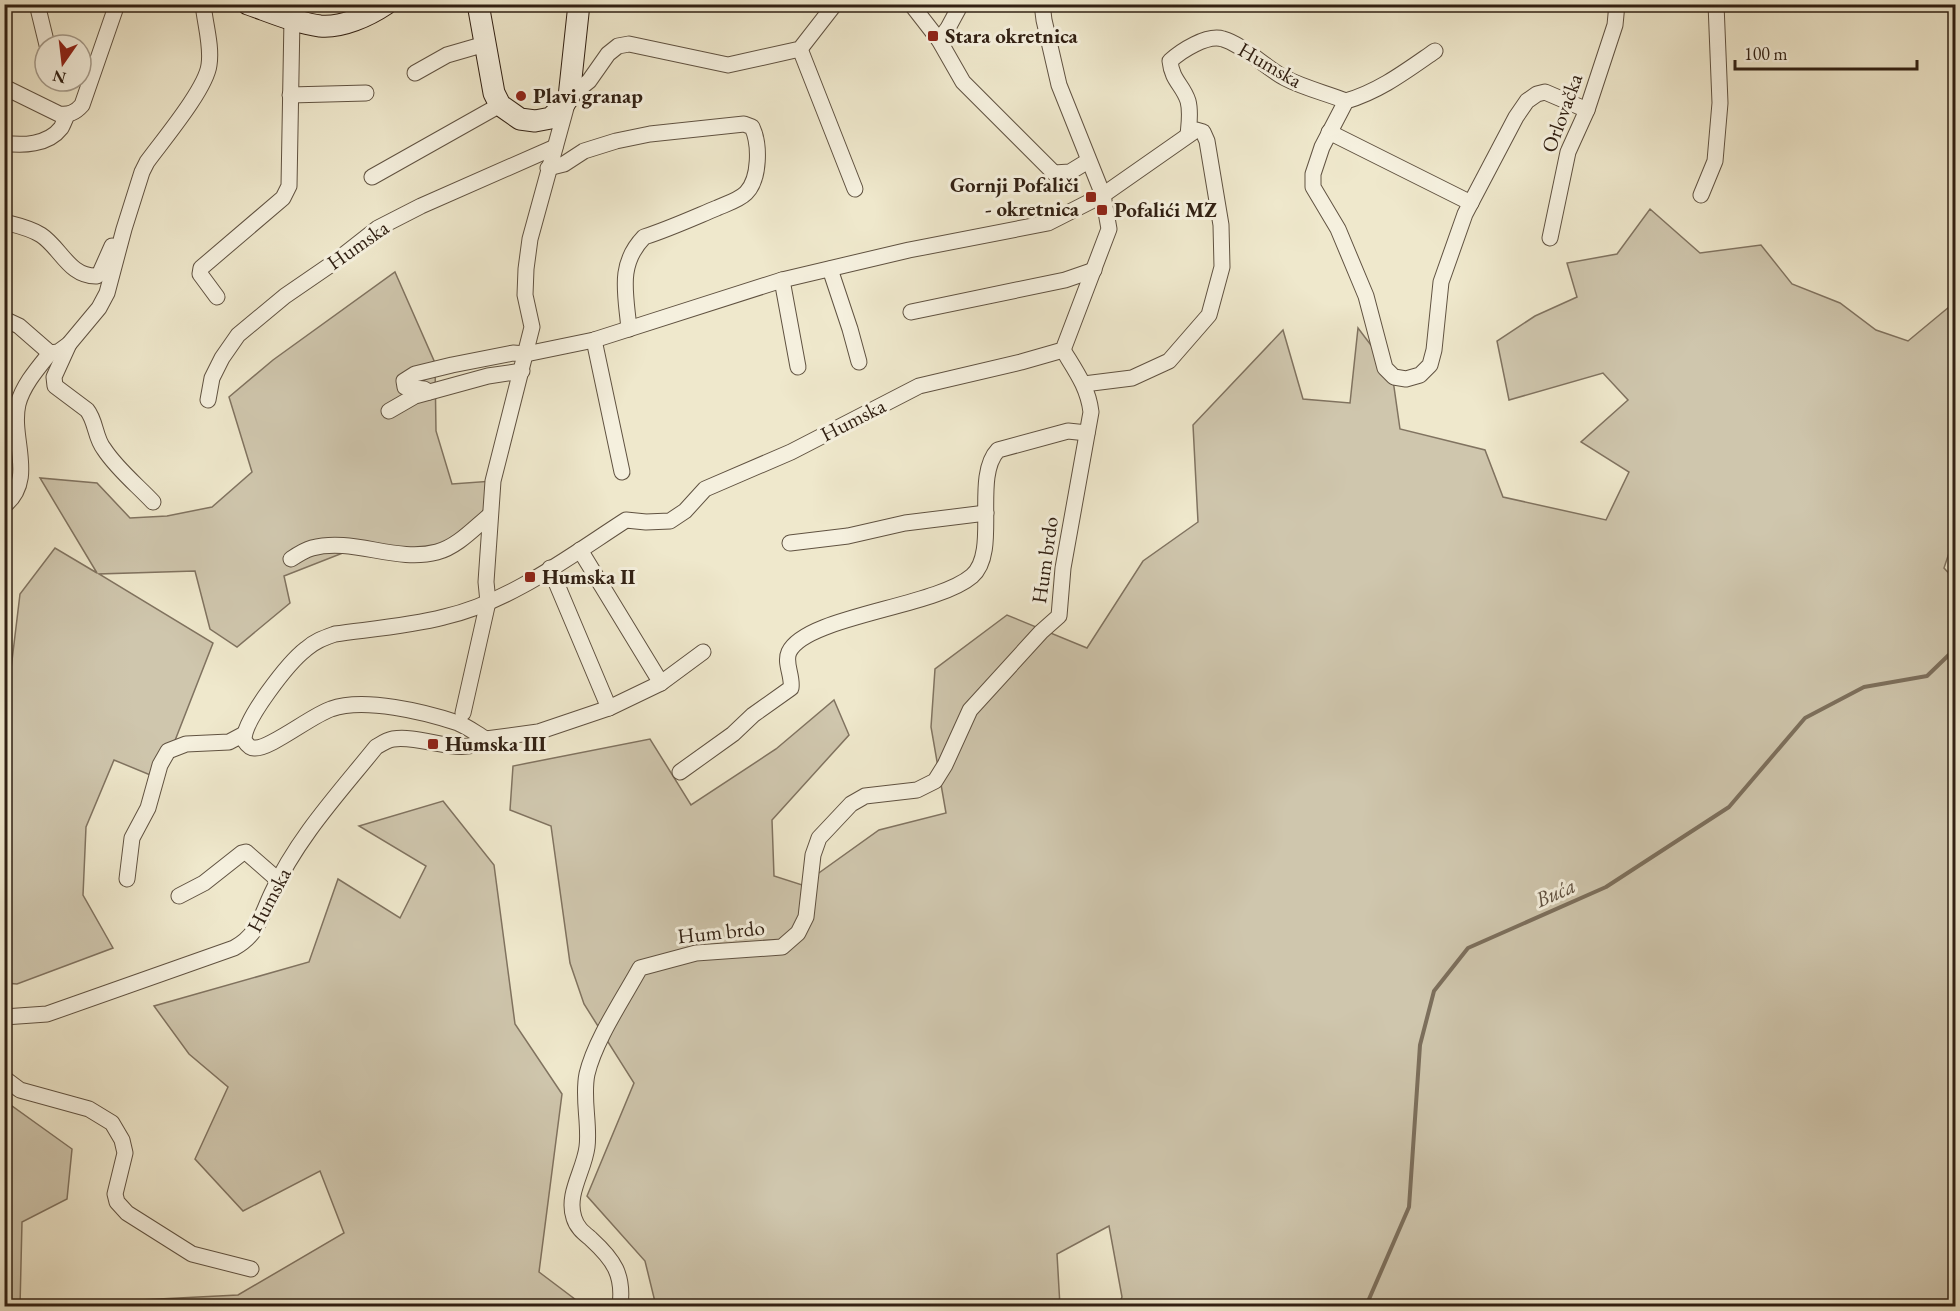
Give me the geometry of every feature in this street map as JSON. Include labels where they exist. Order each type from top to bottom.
[{"type":"street","points":[[37,4],[44,33]]},
{"type":"street","points":[[4,87],[52,112],[67,115],[78,110],[82,105],[117,4]]},
{"type":"street","points":[[153,502],[105,452],[87,410],[55,386],[54,377],[69,344],[103,302],[124,229],[147,162],[199,90],[207,75],[210,57],[203,4]]},
{"type":"street","points":[[248,4],[321,26],[368,15],[386,4]]},
{"type":"street","points":[[478,4],[494,93],[500,105],[520,119],[535,121],[551,118],[569,97],[589,81],[608,54],[618,46],[629,44],[728,65],[800,49],[835,4]]},
{"type":"street","points":[[464,713],[488,602],[486,582],[490,515],[497,460],[532,327],[525,295],[530,239],[569,97],[579,4]]},
{"type":"street","points":[[911,4],[939,40],[963,82],[1054,173],[1070,172],[1088,161]]},
{"type":"street","points":[[939,40],[961,4]]},
{"type":"street","points":[[1042,4],[1059,85],[1103,195],[1109,229],[1063,350]]},
{"type":"street","name":"Orlovačka","points":[[1550,237],[1568,152],[1587,110],[1615,25],[1617,4]]},
{"type":"street","points":[[1701,195],[1715,161],[1720,103],[1716,4]]},
{"type":"street","points":[[217,297],[200,274],[201,268],[283,198],[289,186],[292,18]]},
{"type":"street","name":"Humska","points":[[1188,135],[1190,113],[1188,100],[1172,74],[1170,61],[1198,42],[1221,38],[1237,45],[1287,79],[1346,101]]},
{"type":"street","points":[[415,74],[447,55],[485,44]]},
{"type":"street","points":[[800,49],[855,189]]},
{"type":"street","points":[[1435,51],[1390,82],[1366,95],[1346,101],[1329,132],[1313,174],[1313,187],[1338,229],[1366,296],[1385,368],[1394,377],[1407,379],[1420,375],[1430,364],[1434,350],[1441,282],[1465,214],[1516,117],[1527,101],[1545,92],[1587,110]]},
{"type":"street","points":[[290,95],[366,93]]},
{"type":"street","points":[[372,177],[500,105]]},
{"type":"street","points":[[4,143],[19,146],[37,142],[61,129],[67,115]]},
{"type":"street","points":[[548,168],[564,164],[584,151],[650,134],[744,124],[752,127],[756,135],[758,158],[747,193],[668,229],[644,237],[634,247],[627,262],[625,279],[629,329]]},
{"type":"street","points":[[429,392],[424,389],[405,387],[404,381],[415,374],[452,365],[513,353],[526,354],[594,340],[782,280],[909,250],[1048,223],[1103,195],[1196,130],[1203,132],[1207,141],[1221,225],[1222,267],[1209,315],[1170,361],[1131,378],[1084,384]]},
{"type":"street","points":[[1329,132],[1471,203]]},
{"type":"street","name":"Humska","points":[[208,400],[212,378],[238,335],[285,296],[336,261],[378,228],[421,206],[555,147]]},
{"type":"street","points":[[4,222],[40,235],[54,246],[74,269],[91,276],[99,274],[113,244],[124,229]]},
{"type":"street","points":[[830,269],[850,329],[858,362]]},
{"type":"street","points":[[912,312],[1065,280],[1094,270]]},
{"type":"street","points":[[782,280],[798,367]]},
{"type":"street","points":[[4,319],[19,326],[50,353]]},
{"type":"street","points":[[594,340],[622,472]]},
{"type":"street","points":[[5,506],[17,489],[22,471],[16,415],[18,403],[26,385],[50,353],[57,352],[69,344]]},
{"type":"street","name":"Humska","points":[[244,734],[282,673],[305,649],[319,640],[335,634],[445,617],[488,602],[518,589],[626,520],[670,521],[685,511],[705,489],[791,452],[919,386],[1063,350]]},
{"type":"street","name":"Hum brdo","points":[[620,1306],[622,1292],[619,1273],[605,1251],[580,1229],[574,1218],[573,1194],[587,1148],[587,1075],[598,1047],[640,968],[696,953],[782,947],[798,933],[806,917],[813,855],[819,838],[851,804],[865,796],[917,790],[935,781],[945,765],[970,710],[1041,632],[1059,616],[1063,568],[1091,411],[1084,384],[1063,350]]},
{"type":"street","points":[[389,411],[415,396],[488,376],[522,371]]},
{"type":"street","points":[[4,427],[18,442]]},
{"type":"street","points":[[680,772],[791,688],[789,652],[796,644],[818,629],[947,591],[972,576],[979,567],[983,552],[989,465],[991,458],[998,450],[1068,431],[1086,434]]},
{"type":"street","points":[[790,543],[848,536],[905,523],[986,513]]},
{"type":"street","points":[[291,559],[311,548],[336,546],[416,555],[438,552],[459,540],[490,515]]},
{"type":"street","points":[[580,550],[661,683]]},
{"type":"street","points":[[550,568],[609,708]]},
{"type":"street","name":"Humska","points":[[4,1017],[46,1014],[234,948],[247,941],[255,931],[278,880],[302,839],[376,747],[392,739],[414,738],[470,747],[486,740],[538,732],[609,708],[661,683],[703,652]]},
{"type":"street","points":[[127,879],[132,838],[148,808],[160,765],[168,752],[186,744],[229,742],[244,734],[244,740],[253,748],[266,746],[311,718],[332,708],[356,703],[394,707],[460,724],[486,740]]},
{"type":"street","points":[[179,896],[204,883],[246,852],[278,880]]},
{"type":"street","points":[[4,1078],[20,1090],[89,1108],[112,1124],[122,1140],[125,1153],[115,1194],[117,1202],[127,1213],[192,1254],[251,1269]]},
{"type":"shaded area","points":[[1650,209],[1700,253],[1761,245],[1792,284],[1840,303],[1876,330],[1908,341],[1955,302],[1956,532],[1944,568],[1956,581],[1955,1306],[1118,1306],[1122,1297],[1109,1226],[1057,1254],[1060,1306],[656,1306],[645,1261],[587,1196],[634,1083],[584,1004],[570,963],[551,826],[510,810],[513,766],[650,739],[691,805],[776,749],[834,700],[849,735],[772,820],[774,876],[802,885],[879,830],[946,813],[931,727],[935,669],[1007,615],[1087,648],[1143,561],[1198,522],[1193,425],[1283,330],[1303,399],[1350,403],[1358,328],[1392,373],[1400,429],[1485,450],[1503,497],[1606,520],[1629,472],[1581,442],[1628,400],[1603,373],[1509,400],[1497,341],[1535,316],[1577,297],[1567,263],[1617,254]]},
{"type":"shaded area","points":[[395,272],[435,363],[436,431],[452,484],[493,481],[491,497],[473,528],[416,555],[358,547],[284,576],[290,603],[237,647],[210,629],[195,571],[99,574],[213,643],[160,779],[114,760],[86,827],[83,895],[113,948],[17,984],[5,983],[4,727],[20,594],[55,548],[97,573],[40,478],[97,483],[130,518],[167,516],[212,507],[252,472],[229,397],[273,360]]},
{"type":"shaded area","points":[[443,801],[494,865],[515,1024],[562,1094],[539,1272],[584,1306],[20,1306],[238,1295],[344,1233],[320,1171],[243,1211],[195,1159],[228,1087],[189,1054],[154,1006],[309,962],[338,879],[400,918],[426,866],[359,826]]},
{"type":"shaded area","points":[[5,1101],[72,1149],[67,1199],[22,1222],[20,1306],[5,1306]]},
{"type":"waterway","name":"Buća","points":[[1366,1306],[1409,1207],[1420,1045],[1434,991],[1468,948],[1606,887],[1729,807],[1805,718],[1864,687],[1927,676],[1956,648]]},
{"type":"place","name":"Stara okretnica","points":[[933,36]]},
{"type":"place","name":"Plavi granap","points":[[521,96]]},
{"type":"place","name":"Gornji Pofaliči - okretnica","points":[[1091,197]]},
{"type":"place","name":"Pofalići MZ","points":[[1102,210]]},
{"type":"place","name":"Humska II","points":[[530,577]]},
{"type":"place","name":"Humska III","points":[[433,744]]}]
